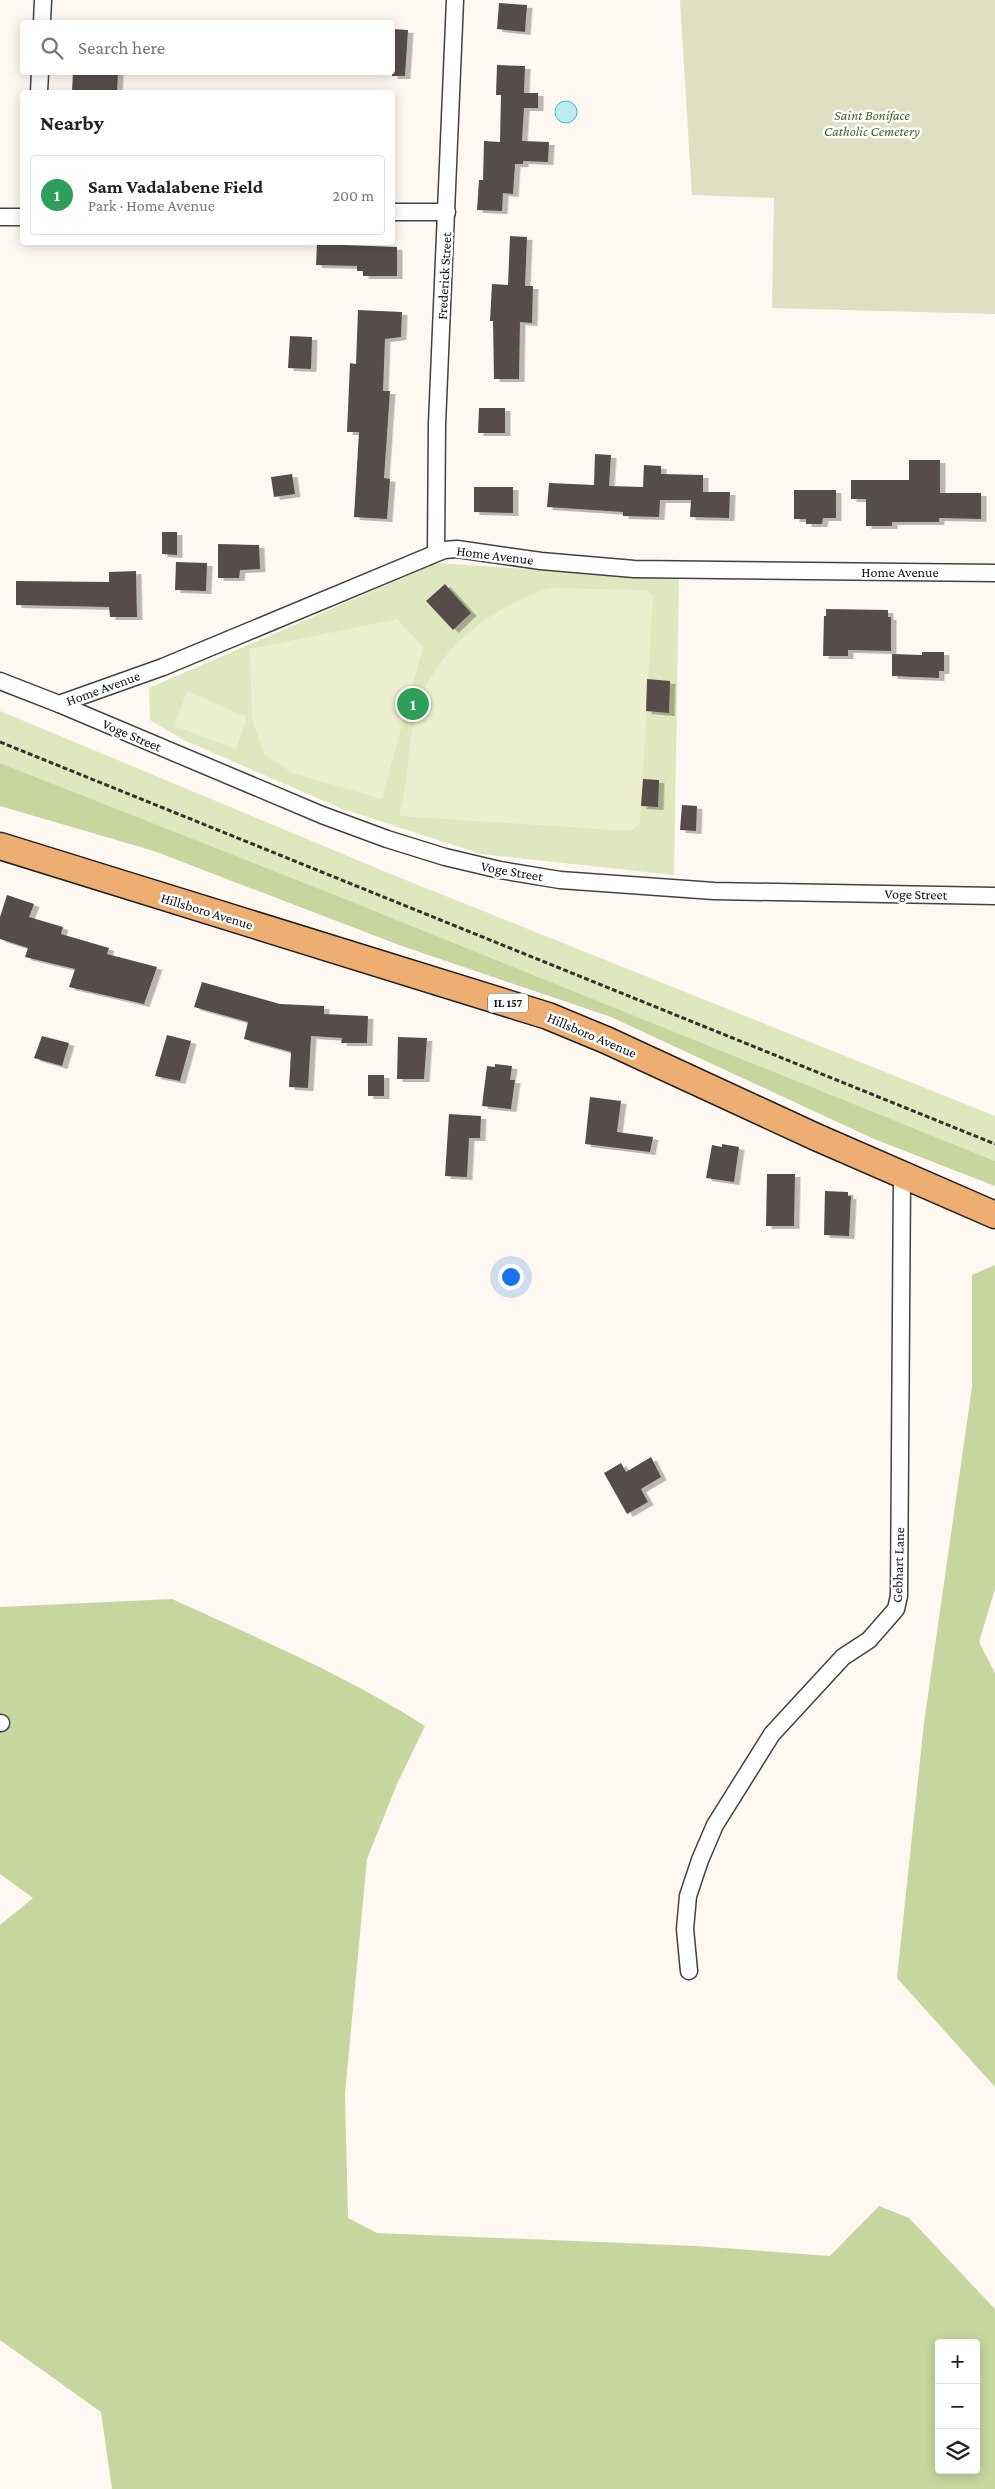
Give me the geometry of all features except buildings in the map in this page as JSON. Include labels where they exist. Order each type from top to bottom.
[{"type":"main road","name":"Hillsboro Avenue","points":[[0,846],[548,1016],[606,1040],[902,1175],[995,1214]]},
{"type":"street","points":[[42,20],[43,0]]},
{"type":"street","name":"Frederick Street","points":[[436,552],[437,424],[455,0]]},
{"type":"street","points":[[39,90],[40,75]]},
{"type":"street","points":[[395,212],[447,212]]},
{"type":"street","points":[[0,217],[20,217]]},
{"type":"street","name":"Home Avenue","points":[[0,681],[59,704],[163,667],[352,590],[436,552],[457,549],[541,561],[644,569],[995,573]]},
{"type":"street","name":"Voge Street","points":[[59,704],[340,822],[445,857],[500,870],[570,880],[714,891],[995,896]]},
{"type":"street","name":"Gebhart Lane","points":[[688,1970],[685,1929],[688,1896],[700,1860],[715,1826],[772,1734],[837,1664],[869,1640],[896,1609],[899,1596],[902,1175]]},
{"type":"path","points":[[0,742],[995,1144]]},
{"type":"green space","name":"Saint Boniface Catholic Cemetery","points":[[680,0],[995,0],[995,314],[772,308],[774,198],[692,195]]},
{"type":"green space","points":[[437,563],[679,579],[674,875],[481,854],[340,808],[184,740],[150,720],[149,688]]},
{"type":"green space","points":[[549,588],[646,590],[653,596],[640,824],[630,831],[399,816],[406,782],[413,725],[420,700],[431,677],[445,657],[462,639],[482,623],[503,609]]},
{"type":"green space","points":[[397,619],[423,647],[382,799],[292,773],[264,754],[252,719],[250,649]]},
{"type":"green space","points":[[187,691],[247,717],[236,749],[174,726]]},
{"type":"green space","points":[[0,711],[393,875],[995,1116],[995,1161],[335,895],[0,763]]},
{"type":"green space","points":[[0,763],[335,895],[995,1161],[995,1186],[874,1139],[611,1017],[399,945],[154,851],[0,806]]},
{"type":"green space","points":[[995,1265],[995,1589],[979,1642],[995,1673],[995,2087],[897,1978],[924,1723],[972,1387],[972,1275]]},
{"type":"green space","points":[[172,1599],[333,1674],[425,1726],[397,1784],[367,1859],[345,2094],[348,2218],[377,2233],[696,2246],[830,2256],[879,2206],[909,2218],[995,2309],[995,2489],[112,2489],[101,2412],[0,2340],[0,1925],[33,1898],[0,1874],[0,1607]]},
{"type":"water","points":[[566,101],[574,104],[577,112],[574,120],[566,123],[558,120],[555,112],[558,104]]},
{"type":"place","name":"Sam Vadalabene Field","points":[[413,704]]}]
